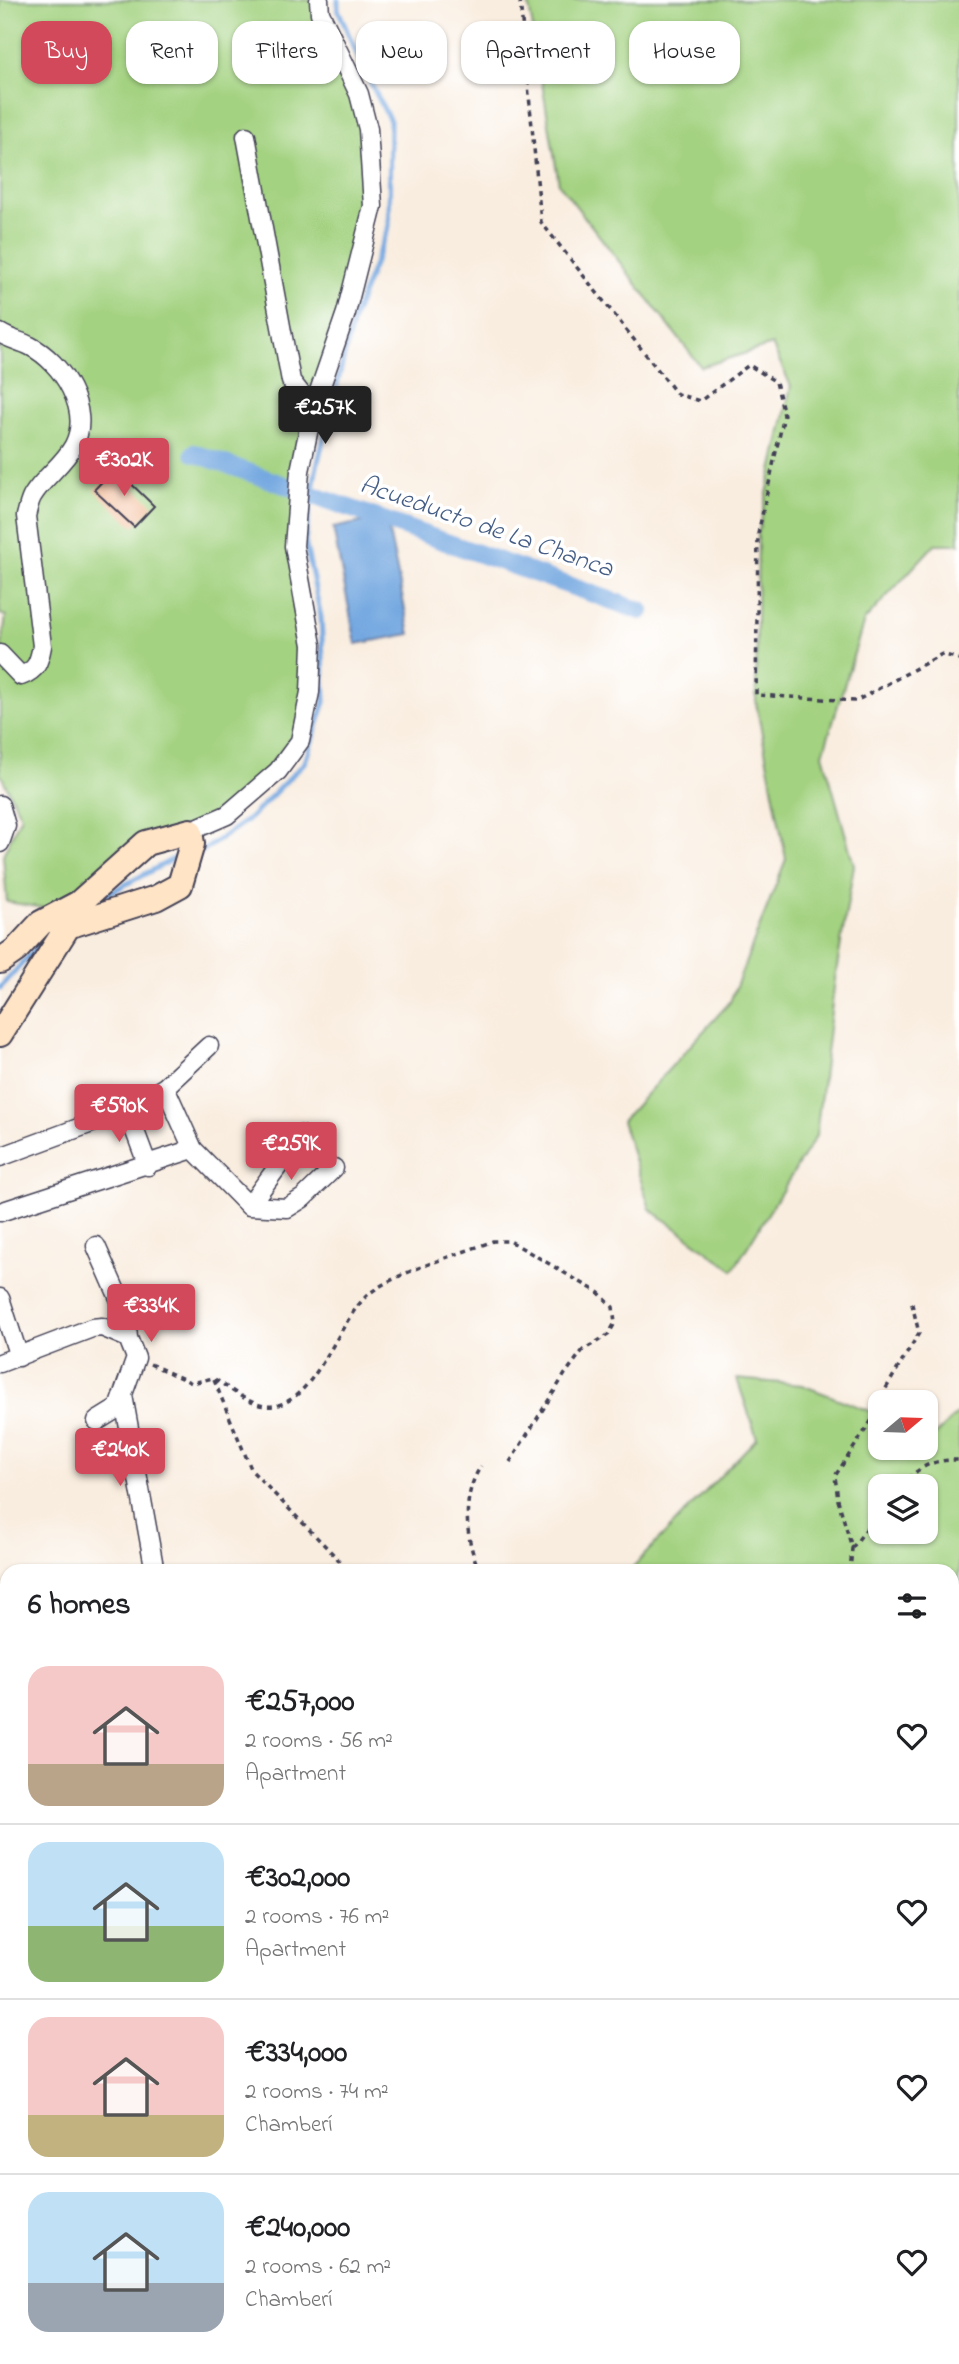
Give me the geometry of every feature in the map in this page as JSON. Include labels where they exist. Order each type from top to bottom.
[{"type":"street","points":[[0,961],[16,950],[41,923],[79,903],[146,843],[191,838],[227,815],[278,771],[300,741],[310,692],[312,645],[293,546],[300,471],[313,409],[346,313],[373,206],[368,129],[359,94],[320,13],[319,0]]},
{"type":"street","points":[[246,136],[291,382],[313,409]]},
{"type":"street","points":[[0,333],[31,346],[46,357],[65,378],[77,404],[80,427],[73,446],[32,496],[26,516],[42,646],[38,664],[31,672],[21,676],[0,654]]},
{"type":"street","points":[[0,805],[6,826],[0,843]]},
{"type":"street","points":[[0,1034],[68,926],[156,898],[180,885],[187,869],[191,838]]},
{"type":"street","points":[[0,1157],[127,1110],[165,1087],[209,1046]]},
{"type":"street","points":[[165,1087],[193,1149],[249,1206],[286,1208],[303,1198],[334,1168]]},
{"type":"street","points":[[127,1110],[148,1166]]},
{"type":"street","points":[[249,1206],[301,1135]]},
{"type":"street","points":[[0,1212],[148,1166],[193,1149]]},
{"type":"street","points":[[96,1246],[126,1314],[128,1338],[136,1358],[118,1408],[97,1420]]},
{"type":"street","points":[[0,1298],[19,1357]]},
{"type":"street","points":[[0,1363],[92,1328],[102,1327],[128,1338]]},
{"type":"street","points":[[123,1395],[154,1564]]},
{"type":"path","points":[[520,0],[541,222],[677,394],[700,401],[749,365],[776,382],[784,415],[758,534],[756,695],[856,701],[942,654],[959,659]]},
{"type":"path","points":[[136,1358],[192,1382],[213,1378],[256,1404],[287,1402],[315,1376],[349,1317],[368,1294],[390,1280],[493,1241],[510,1241],[599,1293],[613,1307],[615,1323],[608,1335],[583,1350],[510,1462]]},
{"type":"path","points":[[851,1564],[852,1548],[838,1500],[835,1476],[872,1420],[885,1390],[919,1333],[911,1300]]},
{"type":"path","points":[[213,1378],[252,1471],[342,1564]]},
{"type":"path","points":[[912,1474],[915,1470],[943,1459],[959,1460]]},
{"type":"path","points":[[476,1564],[471,1553],[467,1504],[474,1476],[481,1466]]},
{"type":"path","points":[[852,1548],[868,1527]]},
{"type":"green space","points":[[0,0],[316,0],[323,21],[232,21],[232,84],[342,84],[342,73],[362,129],[367,209],[292,469],[305,665],[303,708],[291,741],[244,793],[202,821],[119,849],[55,910],[7,902],[3,855],[21,816],[0,773],[0,659],[6,616],[0,614]]},
{"type":"green space","points":[[528,0],[959,0],[959,544],[935,544],[864,621],[823,754],[854,865],[835,979],[816,1136],[733,1270],[650,1209],[622,1121],[730,1002],[786,859],[756,703],[758,534],[791,386],[772,345],[701,367],[559,184],[542,84],[615,84],[615,21],[532,21]]},
{"type":"green space","points":[[737,1379],[802,1385],[868,1410],[868,1460],[938,1460],[938,1432],[959,1412],[959,1564],[636,1564],[757,1438]]},
{"type":"water","points":[[386,517],[410,634],[356,644],[333,528]]},
{"type":"building","points":[[115,468],[154,506],[134,527],[94,490]]},
{"type":"waterway","points":[[200,853],[250,818],[305,762],[325,702],[321,617],[305,541],[316,470],[354,316],[389,226],[390,121],[360,62],[338,9],[338,0]]},
{"type":"waterway","name":"Acueducto de La Chanca","points":[[194,453],[641,611]]},
{"type":"waterway","points":[[102,897],[179,856]]},
{"type":"waterway","points":[[0,988],[53,929]]}]
